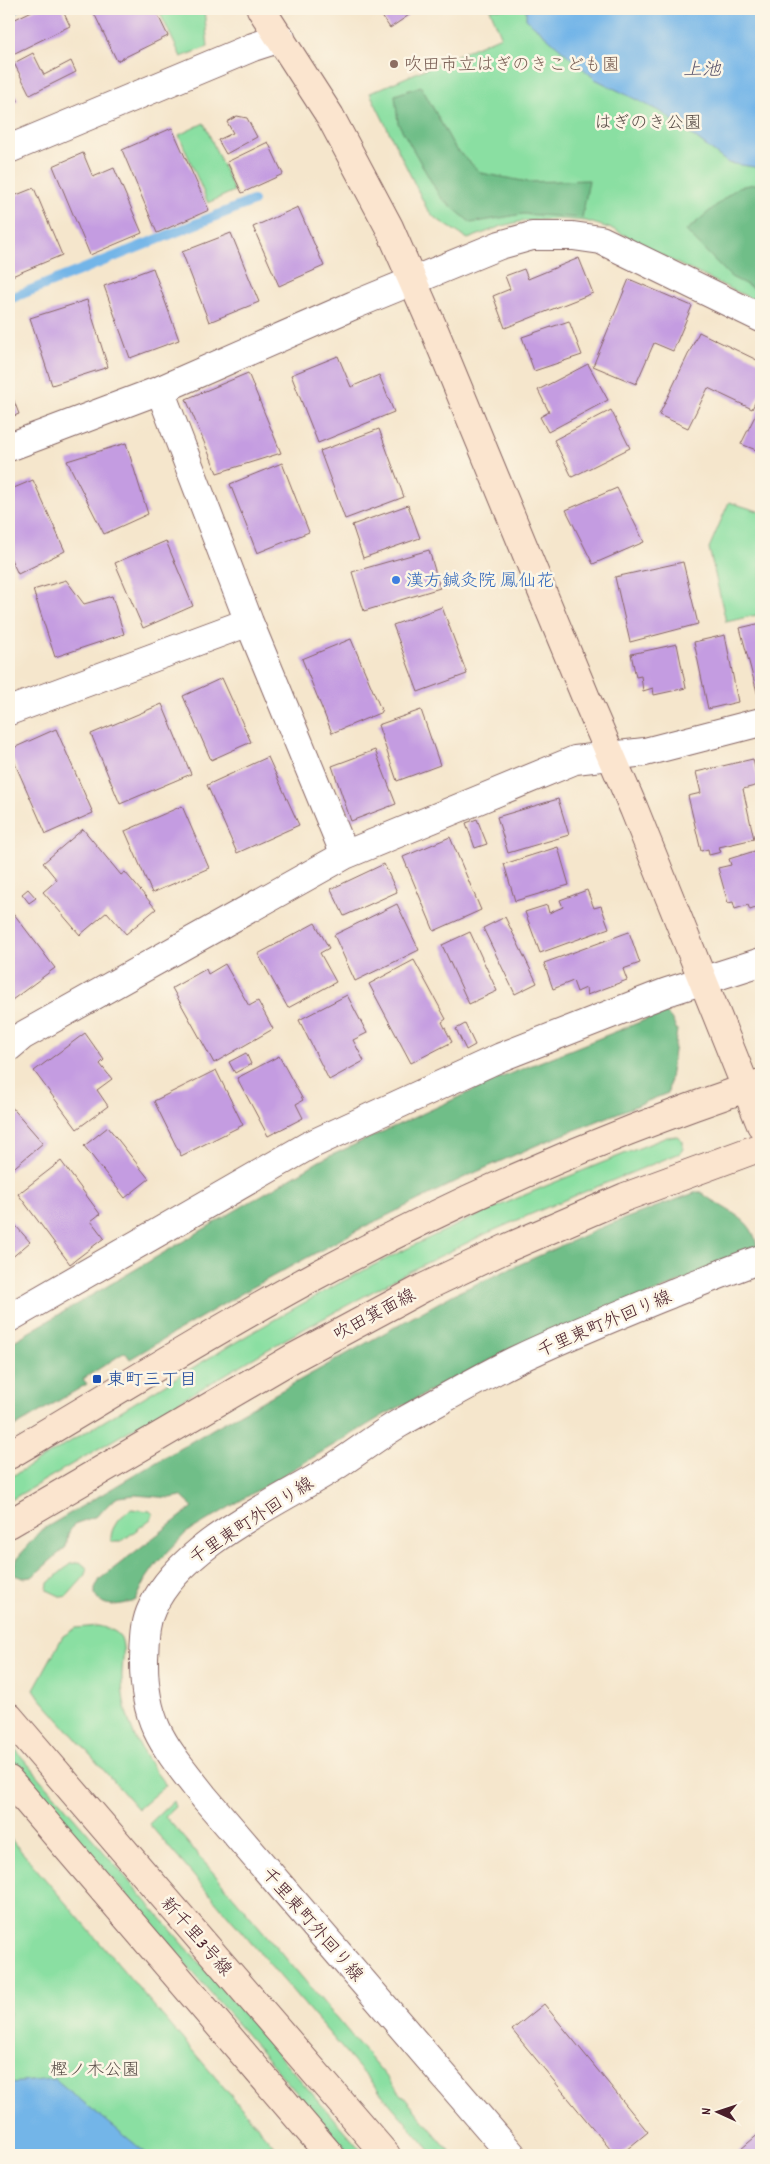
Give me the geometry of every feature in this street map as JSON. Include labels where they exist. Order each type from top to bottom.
[{"type":"street","points":[[261,9],[330,116],[389,227],[413,280],[634,809],[702,981],[754,1086],[761,1125]]},
{"type":"street","points":[[9,149],[253,47],[281,38]]},
{"type":"street","points":[[9,448],[160,390],[476,254],[532,236],[573,236],[601,240],[761,318]]},
{"type":"street","points":[[160,390],[249,622],[345,855]]},
{"type":"street","points":[[9,711],[249,622]]},
{"type":"street","points":[[13,1034],[345,855],[575,760],[645,752],[761,722]]},
{"type":"street","points":[[9,1318],[308,1146],[501,1056],[667,992],[761,962]]},
{"type":"street","points":[[9,1455],[300,1285],[405,1229],[556,1160],[652,1122],[754,1086]]},
{"type":"street","name":"吹田箕面線","points":[[9,1524],[293,1358],[430,1284],[507,1248],[625,1197],[761,1147]]},
{"type":"street","name":"千里東町外回り線","points":[[512,2155],[204,1797],[169,1753],[154,1727],[149,1708],[144,1662],[147,1620],[164,1585],[191,1556],[224,1533],[338,1464],[398,1424],[515,1361],[614,1316],[761,1259]]},
{"type":"street","name":"新千里3号線","points":[[9,1717],[386,2155]]},
{"type":"street","points":[[9,1780],[330,2155]]},
{"type":"green space","points":[[158,9],[204,9],[208,47],[181,57]]},
{"type":"green space","name":"はぎのき公園","points":[[490,9],[761,9],[761,303],[680,265],[615,230],[586,221],[557,219],[523,221],[502,226],[468,239],[435,218],[427,209],[370,93],[501,36]]},
{"type":"green space","points":[[421,86],[455,148],[481,173],[528,182],[589,180],[582,218],[523,214],[471,223],[440,197],[398,123],[395,95]]},
{"type":"green space","points":[[204,123],[234,191],[208,203],[179,135]]},
{"type":"green space","points":[[761,183],[761,292],[731,277],[686,231],[738,187]]},
{"type":"green space","points":[[729,502],[761,512],[761,614],[726,622],[709,548]]},
{"type":"green space","points":[[665,1012],[671,1018],[677,1030],[668,1093],[537,1145],[463,1178],[356,1231],[244,1292],[130,1359],[125,1352],[83,1379],[87,1384],[9,1430],[9,1344],[321,1160],[507,1075]]},
{"type":"green space","points":[[677,1136],[683,1141],[683,1149],[680,1153],[483,1235],[410,1271],[284,1340],[9,1501],[9,1478],[213,1355],[338,1284],[418,1243],[500,1206],[667,1137]]},
{"type":"green space","points":[[701,1192],[744,1222],[751,1229],[757,1250],[487,1362],[384,1415],[186,1533],[158,1562],[146,1579],[136,1600],[121,1604],[106,1604],[98,1599],[95,1589],[100,1579],[193,1507],[181,1496],[171,1498],[135,1495],[118,1497],[97,1516],[74,1524],[68,1534],[66,1547],[32,1577],[23,1578],[9,1573],[21,1553],[40,1531],[216,1427],[454,1294],[605,1226]]},
{"type":"green space","points":[[131,1509],[150,1511],[153,1514],[152,1518],[121,1542],[113,1542],[111,1535],[114,1526]]},
{"type":"green space","points":[[80,1562],[87,1568],[84,1577],[67,1596],[62,1597],[47,1590],[48,1583],[70,1564]]},
{"type":"green space","points":[[98,1626],[114,1631],[121,1638],[123,1648],[123,1696],[130,1724],[141,1749],[166,1785],[138,1809],[34,1689],[63,1636],[76,1628]]},
{"type":"green space","points":[[9,1742],[365,2155],[350,2155],[9,1758]]},
{"type":"green space","points":[[173,1801],[175,1807],[165,1816],[453,2155],[434,2155],[149,1824]]},
{"type":"green space","name":"樫ノ木公園","points":[[9,1837],[282,2155],[9,2155]]},
{"type":"water","name":"上池","points":[[526,9],[761,9],[761,168],[728,163],[663,113],[595,79],[526,19]]},
{"type":"water","points":[[55,2079],[146,2153],[145,2155],[9,2155],[9,2083]]},
{"type":"building","points":[[36,9],[62,9],[70,26],[11,55],[9,50],[9,22]]},
{"type":"building","points":[[92,9],[155,9],[168,36],[117,61]]},
{"type":"building","points":[[377,9],[418,9],[390,28]]},
{"type":"building","points":[[33,53],[44,75],[71,61],[76,72],[30,95],[14,63]]},
{"type":"building","points":[[9,80],[18,101],[9,105]]},
{"type":"building","points":[[237,116],[247,118],[257,137],[226,154],[218,140],[233,133],[227,122]]},
{"type":"building","points":[[172,128],[209,210],[157,233],[122,150]]},
{"type":"building","points":[[268,142],[283,174],[242,193],[227,162]]},
{"type":"building","points":[[83,153],[93,177],[114,168],[142,233],[90,255],[53,166]]},
{"type":"building","points":[[34,188],[62,255],[12,276],[9,269],[9,198]]},
{"type":"building","points":[[298,207],[324,266],[279,286],[253,227]]},
{"type":"building","points":[[231,233],[259,302],[209,322],[182,252]]},
{"type":"building","points":[[579,258],[593,293],[505,328],[493,296],[510,289],[505,276],[524,269],[528,279]]},
{"type":"building","points":[[153,268],[179,340],[130,358],[104,286]]},
{"type":"building","points":[[629,279],[692,306],[673,351],[654,343],[636,384],[593,366]]},
{"type":"building","points":[[87,300],[108,367],[52,385],[30,318]]},
{"type":"building","points":[[569,321],[582,355],[534,371],[522,337]]},
{"type":"building","points":[[699,332],[761,362],[761,390],[752,409],[708,388],[688,428],[659,415]]},
{"type":"building","points":[[338,356],[351,387],[379,375],[394,412],[318,443],[291,375]]},
{"type":"building","points":[[588,364],[608,400],[548,432],[540,417],[549,412],[538,390]]},
{"type":"building","points":[[248,373],[281,453],[217,473],[186,399]]},
{"type":"building","points":[[9,388],[19,414],[9,418]]},
{"type":"building","points":[[761,404],[761,452],[741,444]]},
{"type":"building","points":[[611,410],[630,448],[572,477],[554,440]]},
{"type":"building","points":[[379,429],[404,497],[345,519],[320,451]]},
{"type":"building","points":[[126,443],[148,514],[104,534],[67,461]]},
{"type":"building","points":[[282,463],[309,532],[257,553],[230,484]]},
{"type":"building","points":[[33,480],[65,551],[18,574],[9,555],[9,490]]},
{"type":"building","points":[[617,488],[644,542],[593,564],[566,510]]},
{"type":"building","points":[[408,505],[420,538],[363,558],[352,525]]},
{"type":"building","points":[[166,541],[193,606],[143,628],[115,563]]},
{"type":"building","name":"漢方鍼灸院 鳳仙花","points":[[429,550],[440,588],[364,611],[352,572]]},
{"type":"building","points":[[683,562],[698,624],[630,642],[615,577]]},
{"type":"building","points":[[66,580],[84,604],[112,596],[124,634],[55,657],[33,590]]},
{"type":"building","points":[[442,607],[467,674],[418,692],[393,625]]},
{"type":"building","points":[[761,623],[761,695],[758,696],[740,628]]},
{"type":"building","points":[[725,635],[738,702],[708,709],[694,642]]},
{"type":"building","points":[[351,639],[382,712],[332,733],[302,659]]},
{"type":"building","points":[[677,644],[686,688],[654,695],[653,688],[643,691],[641,676],[636,677],[631,654]]},
{"type":"building","points":[[222,678],[251,742],[211,760],[183,696]]},
{"type":"building","points":[[162,704],[191,774],[120,804],[91,734]]},
{"type":"building","points":[[421,710],[440,765],[397,781],[378,725]]},
{"type":"building","points":[[56,729],[93,813],[46,834],[9,750]]},
{"type":"building","points":[[375,750],[396,804],[351,821],[332,766]]},
{"type":"building","points":[[268,757],[299,825],[237,853],[207,785]]},
{"type":"building","points":[[753,759],[759,785],[743,789],[754,839],[719,847],[721,852],[709,855],[708,849],[701,851],[688,796],[701,793],[696,772]]},
{"type":"building","points":[[558,799],[569,835],[508,853],[497,817]]},
{"type":"building","points":[[182,806],[209,868],[152,893],[125,831]]},
{"type":"building","points":[[477,819],[487,844],[475,848],[466,823]]},
{"type":"building","points":[[83,829],[121,875],[125,872],[156,909],[126,934],[107,912],[80,935],[43,892],[57,880],[43,863]]},
{"type":"building","points":[[450,837],[481,910],[434,931],[403,857]]},
{"type":"building","points":[[558,847],[569,885],[515,901],[504,864]]},
{"type":"building","points":[[761,849],[761,906],[750,910],[748,905],[735,909],[733,902],[728,903],[718,868],[731,865],[729,859]]},
{"type":"building","points":[[384,864],[397,892],[344,916],[331,889]]},
{"type":"building","points":[[28,889],[36,898],[29,903],[22,894]]},
{"type":"building","points":[[587,890],[594,908],[601,906],[609,928],[540,953],[525,912],[547,905],[549,913],[563,907],[560,900]]},
{"type":"building","points":[[397,904],[419,950],[355,981],[334,935]]},
{"type":"building","points":[[14,914],[55,968],[12,1000],[9,995],[9,918]]},
{"type":"building","points":[[505,917],[537,983],[515,994],[483,928]]},
{"type":"building","points":[[315,923],[329,948],[320,953],[336,982],[288,1008],[258,954]]},
{"type":"building","points":[[470,932],[497,991],[469,1004],[442,945]]},
{"type":"building","points":[[629,932],[640,963],[623,969],[627,980],[587,995],[586,988],[577,992],[573,981],[553,989],[544,963]]},
{"type":"building","points":[[414,960],[446,1019],[442,1022],[452,1042],[411,1063],[369,984]]},
{"type":"building","points":[[225,964],[249,1006],[258,1001],[273,1029],[214,1063],[172,988],[206,969],[208,974]]},
{"type":"building","points":[[347,995],[367,1033],[353,1040],[364,1061],[329,1080],[299,1020]]},
{"type":"building","points":[[465,1024],[475,1045],[466,1050],[456,1029]]},
{"type":"building","points":[[85,1033],[104,1060],[100,1064],[112,1079],[97,1090],[108,1106],[77,1129],[34,1071]]},
{"type":"building","points":[[246,1053],[251,1064],[235,1073],[229,1062]]},
{"type":"building","points":[[279,1056],[303,1100],[296,1104],[303,1118],[268,1136],[237,1078]]},
{"type":"building","points":[[216,1070],[243,1125],[181,1156],[154,1101]]},
{"type":"building","points":[[9,1104],[43,1143],[9,1172]]},
{"type":"building","points":[[108,1127],[149,1179],[125,1198],[84,1146]]},
{"type":"building","points":[[61,1161],[100,1214],[91,1221],[104,1238],[70,1264],[18,1194]]},
{"type":"building","points":[[9,1218],[30,1242],[9,1260]]},
{"type":"building","points":[[544,2004],[648,2132],[620,2155],[615,2155],[512,2030]]},
{"type":"building","points":[[761,2132],[761,2155],[734,2155]]},
{"type":"waterway","points":[[9,11],[15,9]]},
{"type":"waterway","points":[[9,299],[253,201]]},
{"type":"place","name":"吹田市立はぎのきこども園","points":[[394,64]]},
{"type":"place","name":"漢方鍼灸院 鳳仙花","points":[[396,580]]},
{"type":"place","name":"東町三丁目","points":[[97,1379]]}]
